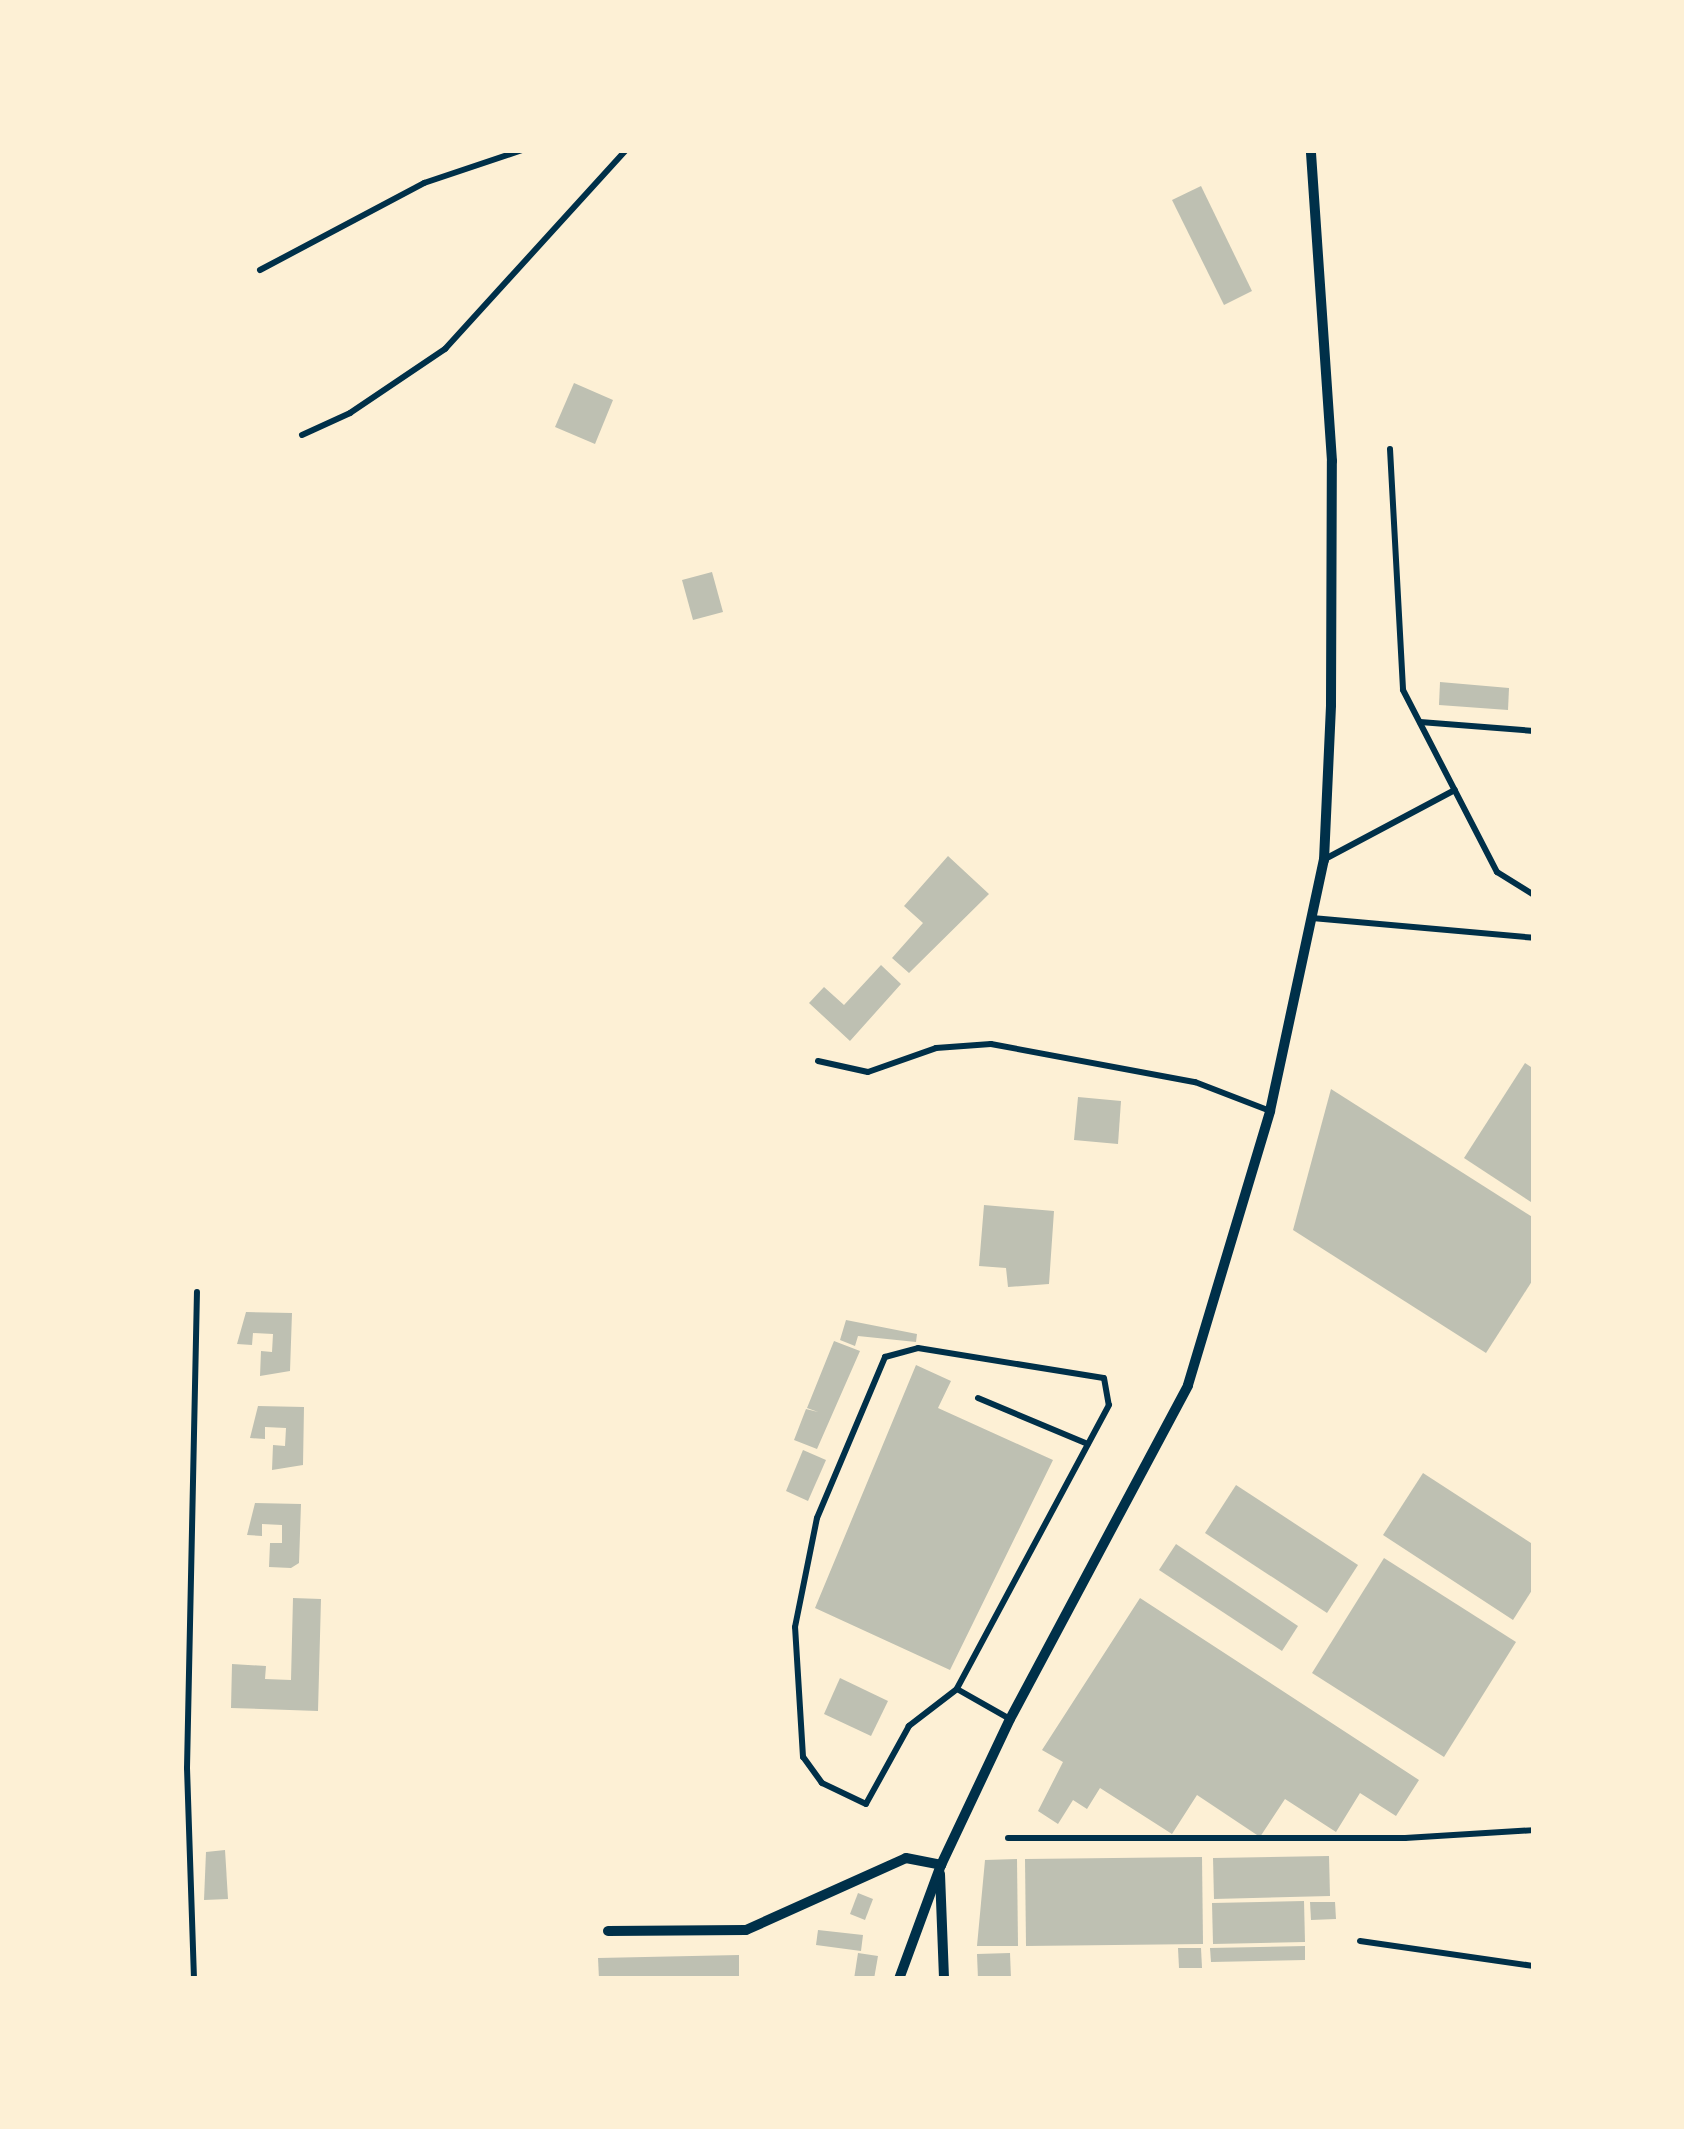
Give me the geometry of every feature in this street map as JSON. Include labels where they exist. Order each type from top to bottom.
[{"type":"street","points":[[899,1979],[940,1866],[1010,1720],[1188,1385],[1270,1112],[1324,860],[1332,461],[1311,150]]},
{"type":"street","points":[[608,1931],[746,1930],[906,1858],[940,1866]]},
{"type":"street","points":[[940,1866],[944,1979]]},
{"type":"lane","points":[[260,270],[424,184],[522,150]]},
{"type":"lane","points":[[302,435],[350,413],[445,349],[626,150]]},
{"type":"lane","points":[[1390,448],[1400,675],[1496,872],[1534,895]]},
{"type":"lane","points":[[1420,722],[1534,731]]},
{"type":"lane","points":[[1324,860],[1454,790]]},
{"type":"lane","points":[[1312,918],[1534,938]]},
{"type":"lane","points":[[818,1061],[868,1072],[936,1048],[991,1044],[1195,1082],[1270,1112]]},
{"type":"lane","points":[[194,1979],[187,1768],[197,1292]]},
{"type":"lane","points":[[918,1348],[1104,1378],[1109,1405],[957,1689],[909,1726],[866,1804],[822,1783],[803,1757],[795,1627],[817,1518],[885,1357],[918,1348]]},
{"type":"lane","points":[[978,1398],[1088,1444]]},
{"type":"lane","points":[[957,1689],[1010,1720]]},
{"type":"lane","points":[[1008,1838],[1534,1830]]},
{"type":"lane","points":[[1360,1941],[1534,1966]]},
{"type":"building","points":[[1201,186],[1252,291],[1224,305],[1172,200]]},
{"type":"building","points":[[574,383],[613,400],[595,444],[555,427]]},
{"type":"building","points":[[712,572],[723,612],[693,620],[682,580]]},
{"type":"building","points":[[1440,682],[1509,688],[1508,710],[1439,705]]},
{"type":"building","points":[[948,856],[989,894],[909,973],[892,958],[923,923],[904,906]]},
{"type":"building","points":[[881,965],[901,984],[850,1041],[809,1003],[824,987],[844,1005]]},
{"type":"building","points":[[1525,1063],[1534,1069],[1534,1204],[1464,1158]]},
{"type":"building","points":[[1331,1089],[1534,1218],[1534,1278],[1486,1353],[1293,1230]]},
{"type":"building","points":[[1078,1097],[1121,1101],[1118,1144],[1074,1140]]},
{"type":"building","points":[[984,1205],[1054,1211],[1049,1284],[1008,1287],[1006,1268],[979,1266]]},
{"type":"building","points":[[246,1312],[292,1313],[290,1371],[260,1376],[261,1351],[272,1352],[273,1334],[253,1333],[252,1345],[237,1344]]},
{"type":"building","points":[[846,1320],[917,1334],[916,1342],[858,1336],[855,1346],[840,1340]]},
{"type":"building","points":[[834,1341],[860,1351],[817,1449],[794,1440],[806,1409],[818,1412],[807,1408]]},
{"type":"building","points":[[916,1365],[951,1381],[938,1408],[1053,1460],[950,1670],[815,1608]]},
{"type":"building","points":[[258,1406],[304,1407],[303,1465],[272,1470],[273,1445],[285,1446],[286,1428],[265,1427],[265,1439],[250,1438]]},
{"type":"building","points":[[803,1450],[826,1460],[808,1501],[786,1491]]},
{"type":"building","points":[[1423,1473],[1534,1545],[1534,1587],[1513,1620],[1383,1535]]},
{"type":"building","points":[[1236,1485],[1358,1565],[1327,1613],[1205,1533]]},
{"type":"building","points":[[255,1503],[301,1504],[299,1563],[291,1568],[269,1567],[270,1543],[282,1543],[282,1525],[262,1524],[262,1536],[247,1535]]},
{"type":"building","points":[[1176,1544],[1298,1626],[1282,1651],[1159,1570]]},
{"type":"building","points":[[1384,1558],[1516,1642],[1444,1757],[1312,1673]]},
{"type":"building","points":[[293,1598],[321,1599],[318,1711],[231,1708],[232,1664],[266,1666],[265,1679],[291,1680]]},
{"type":"building","points":[[1140,1598],[1419,1780],[1396,1816],[1360,1793],[1336,1832],[1285,1799],[1260,1837],[1197,1795],[1172,1834],[1100,1788],[1087,1809],[1073,1800],[1058,1824],[1038,1811],[1063,1762],[1042,1750]]},
{"type":"building","points":[[840,1678],[888,1701],[871,1736],[824,1714]]},
{"type":"building","points":[[225,1850],[228,1899],[204,1900],[206,1852]]},
{"type":"building","points":[[1329,1856],[1330,1896],[1214,1899],[1213,1858]]},
{"type":"building","points":[[1202,1857],[1203,1944],[1026,1946],[1025,1859]]},
{"type":"building","points":[[1017,1859],[1018,1946],[977,1946],[985,1860]]},
{"type":"building","points":[[858,1893],[873,1899],[865,1920],[850,1914]]},
{"type":"building","points":[[1304,1901],[1305,1942],[1213,1944],[1212,1903]]},
{"type":"building","points":[[1310,1902],[1335,1902],[1336,1919],[1311,1920]]},
{"type":"building","points":[[818,1930],[863,1935],[861,1951],[816,1945]]},
{"type":"building","points":[[1305,1946],[1305,1960],[1211,1962],[1210,1948]]},
{"type":"building","points":[[1178,1948],[1201,1948],[1202,1968],[1179,1968]]},
{"type":"building","points":[[858,1953],[878,1956],[874,1979],[854,1979]]},
{"type":"building","points":[[1010,1953],[1011,1979],[978,1979],[977,1954]]},
{"type":"building","points":[[739,1955],[739,1979],[599,1979],[598,1958]]}]
